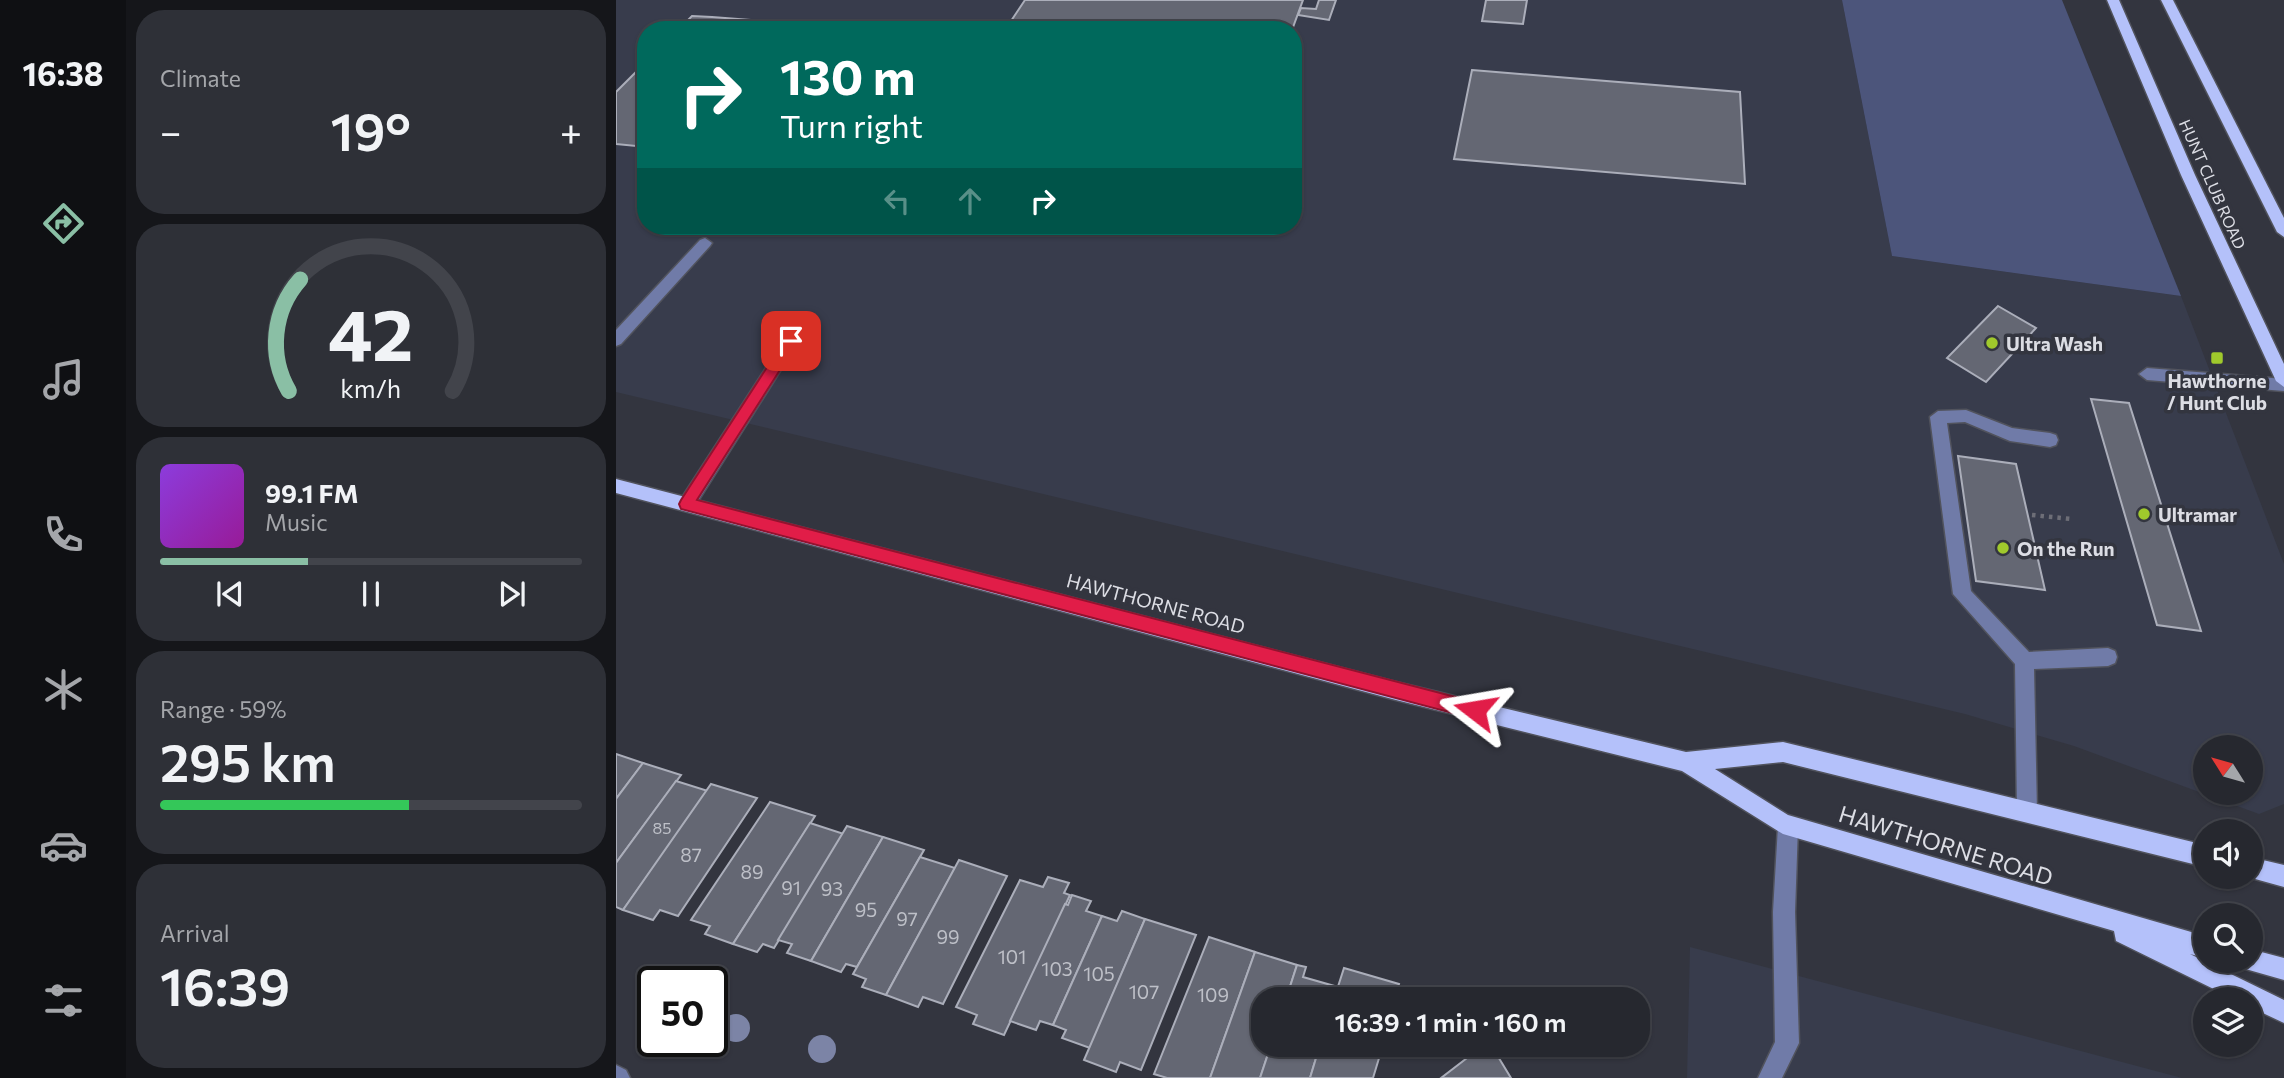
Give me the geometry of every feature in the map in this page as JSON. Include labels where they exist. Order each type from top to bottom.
[{"type":"main road","name":"HUNT CLUB ROAD","points":[[2113,0],[2284,383]]},
{"type":"main road","name":"HUNT CLUB ROAD","points":[[2167,0],[2284,232]]},
{"type":"main road","name":"HAWTHORNE ROAD","points":[[616,486],[1396,691],[1686,762],[1788,826],[2193,944]]},
{"type":"main road","name":"HAWTHORNE ROAD","points":[[1686,762],[1783,752],[2193,853]]},
{"type":"main road","points":[[2263,870],[2284,876]]},
{"type":"main road","points":[[2090,916],[2284,1012]]},
{"type":"main road","points":[[2263,963],[2284,969]]},
{"type":"lane","points":[[616,340],[705,243]]},
{"type":"lane","points":[[687,504],[806,318]]},
{"type":"lane","points":[[2147,374],[2284,383]]},
{"type":"lane","points":[[2027,812],[2025,661],[1962,594],[1938,416],[1966,416],[2010,434],[2050,440]]},
{"type":"lane","points":[[2025,661],[2108,657]]},
{"type":"lane","points":[[1770,1078],[1787,1043],[1784,912],[1788,826]]},
{"type":"path","points":[[2032,515],[2071,519]]},
{"type":"shaded area","points":[[616,0],[1842,0],[1892,256],[2181,296],[2284,564],[2284,804],[2259,814],[2235,805],[2263,805],[2263,735],[2193,735],[2193,790],[2074,746],[1965,714],[616,392]]},
{"type":"shaded area","points":[[1842,0],[2062,0],[2181,296],[1892,256]]},
{"type":"shaded area","points":[[1690,947],[2182,1078],[1687,1078]]},
{"type":"building","points":[[1025,0],[1303,0],[1295,21],[1011,21]]},
{"type":"building","points":[[1319,0],[1336,0],[1329,20],[1298,15],[1301,8],[1316,9]]},
{"type":"building","points":[[1486,0],[1527,0],[1523,24],[1482,21]]},
{"type":"building","points":[[692,16],[763,21],[687,21]]},
{"type":"building","points":[[1472,70],[1740,92],[1745,184],[1454,159]]},
{"type":"building","points":[[637,71],[637,146],[616,144],[616,92]]},
{"type":"building","name":"Ultra Wash","points":[[1998,306],[2036,328],[1986,382],[1947,358]]},
{"type":"building","name":"Ultramar","points":[[2091,399],[2129,403],[2201,631],[2157,625]]},
{"type":"building","name":"On the Run","points":[[1958,456],[2016,464],[2045,590],[1976,581]]},
{"type":"building","points":[[616,754],[643,763],[616,799]]},
{"type":"building","points":[[643,763],[681,775],[616,863],[616,799]]},
{"type":"building","points":[[676,781],[708,791],[623,910],[616,907],[616,863]]},
{"type":"building","points":[[711,784],[757,798],[678,916],[660,910],[653,920],[623,910]]},
{"type":"building","points":[[770,802],[815,816],[733,944],[705,934],[710,926],[691,920]]},
{"type":"building","points":[[810,823],[844,834],[774,948],[763,944],[757,952],[733,944]]},
{"type":"building","points":[[847,826],[883,837],[811,961],[787,953],[792,944],[778,940]]},
{"type":"building","points":[[883,837],[924,850],[857,967],[846,964],[841,972],[811,961]]},
{"type":"building","points":[[920,857],[955,868],[886,995],[862,987],[866,979],[853,974]]},
{"type":"building","points":[[959,860],[1007,876],[943,1004],[923,997],[918,1007],[886,995]]},
{"type":"building","points":[[1048,877],[1069,883],[1064,893],[1070,895],[1004,1035],[973,1024],[977,1015],[956,1007],[1020,880],[1043,887]]},
{"type":"building","points":[[1072,895],[1091,901],[1086,911],[1102,916],[1053,1025],[1040,1021],[1036,1030],[1010,1021],[1065,904],[1068,905]]},
{"type":"building","points":[[1122,911],[1145,919],[1090,1048],[1062,1038],[1066,1030],[1053,1025],[1102,916],[1117,921]]},
{"type":"building","points":[[1145,919],[1196,935],[1141,1070],[1120,1062],[1116,1072],[1084,1060]]},
{"type":"building","points":[[1209,937],[1255,952],[1210,1078],[1167,1078],[1154,1074]]},
{"type":"building","points":[[1255,952],[1297,965],[1290,987],[1251,987],[1251,1057],[1267,1057],[1260,1078],[1210,1078]]},
{"type":"building","points":[[1297,965],[1306,967],[1303,977],[1338,987],[1290,987]]},
{"type":"building","points":[[1344,968],[1399,984],[1398,987],[1338,987]]},
{"type":"building","points":[[1267,1057],[1316,1057],[1310,1078],[1260,1078]]},
{"type":"building","points":[[1316,1057],[1379,1057],[1373,1078],[1310,1078]]},
{"type":"building","points":[[1468,1057],[1498,1057],[1511,1078],[1441,1078]]},
{"type":"place","name":"Ultra Wash","points":[[1992,343]]},
{"type":"place","name":"Hawthorne / Hunt Club","points":[[2217,358]]},
{"type":"place","name":"Ultramar","points":[[2144,514]]},
{"type":"place","name":"On the Run","points":[[2003,548]]},
{"type":"route","points":[[791,341],[687,504],[1475,710]]}]
